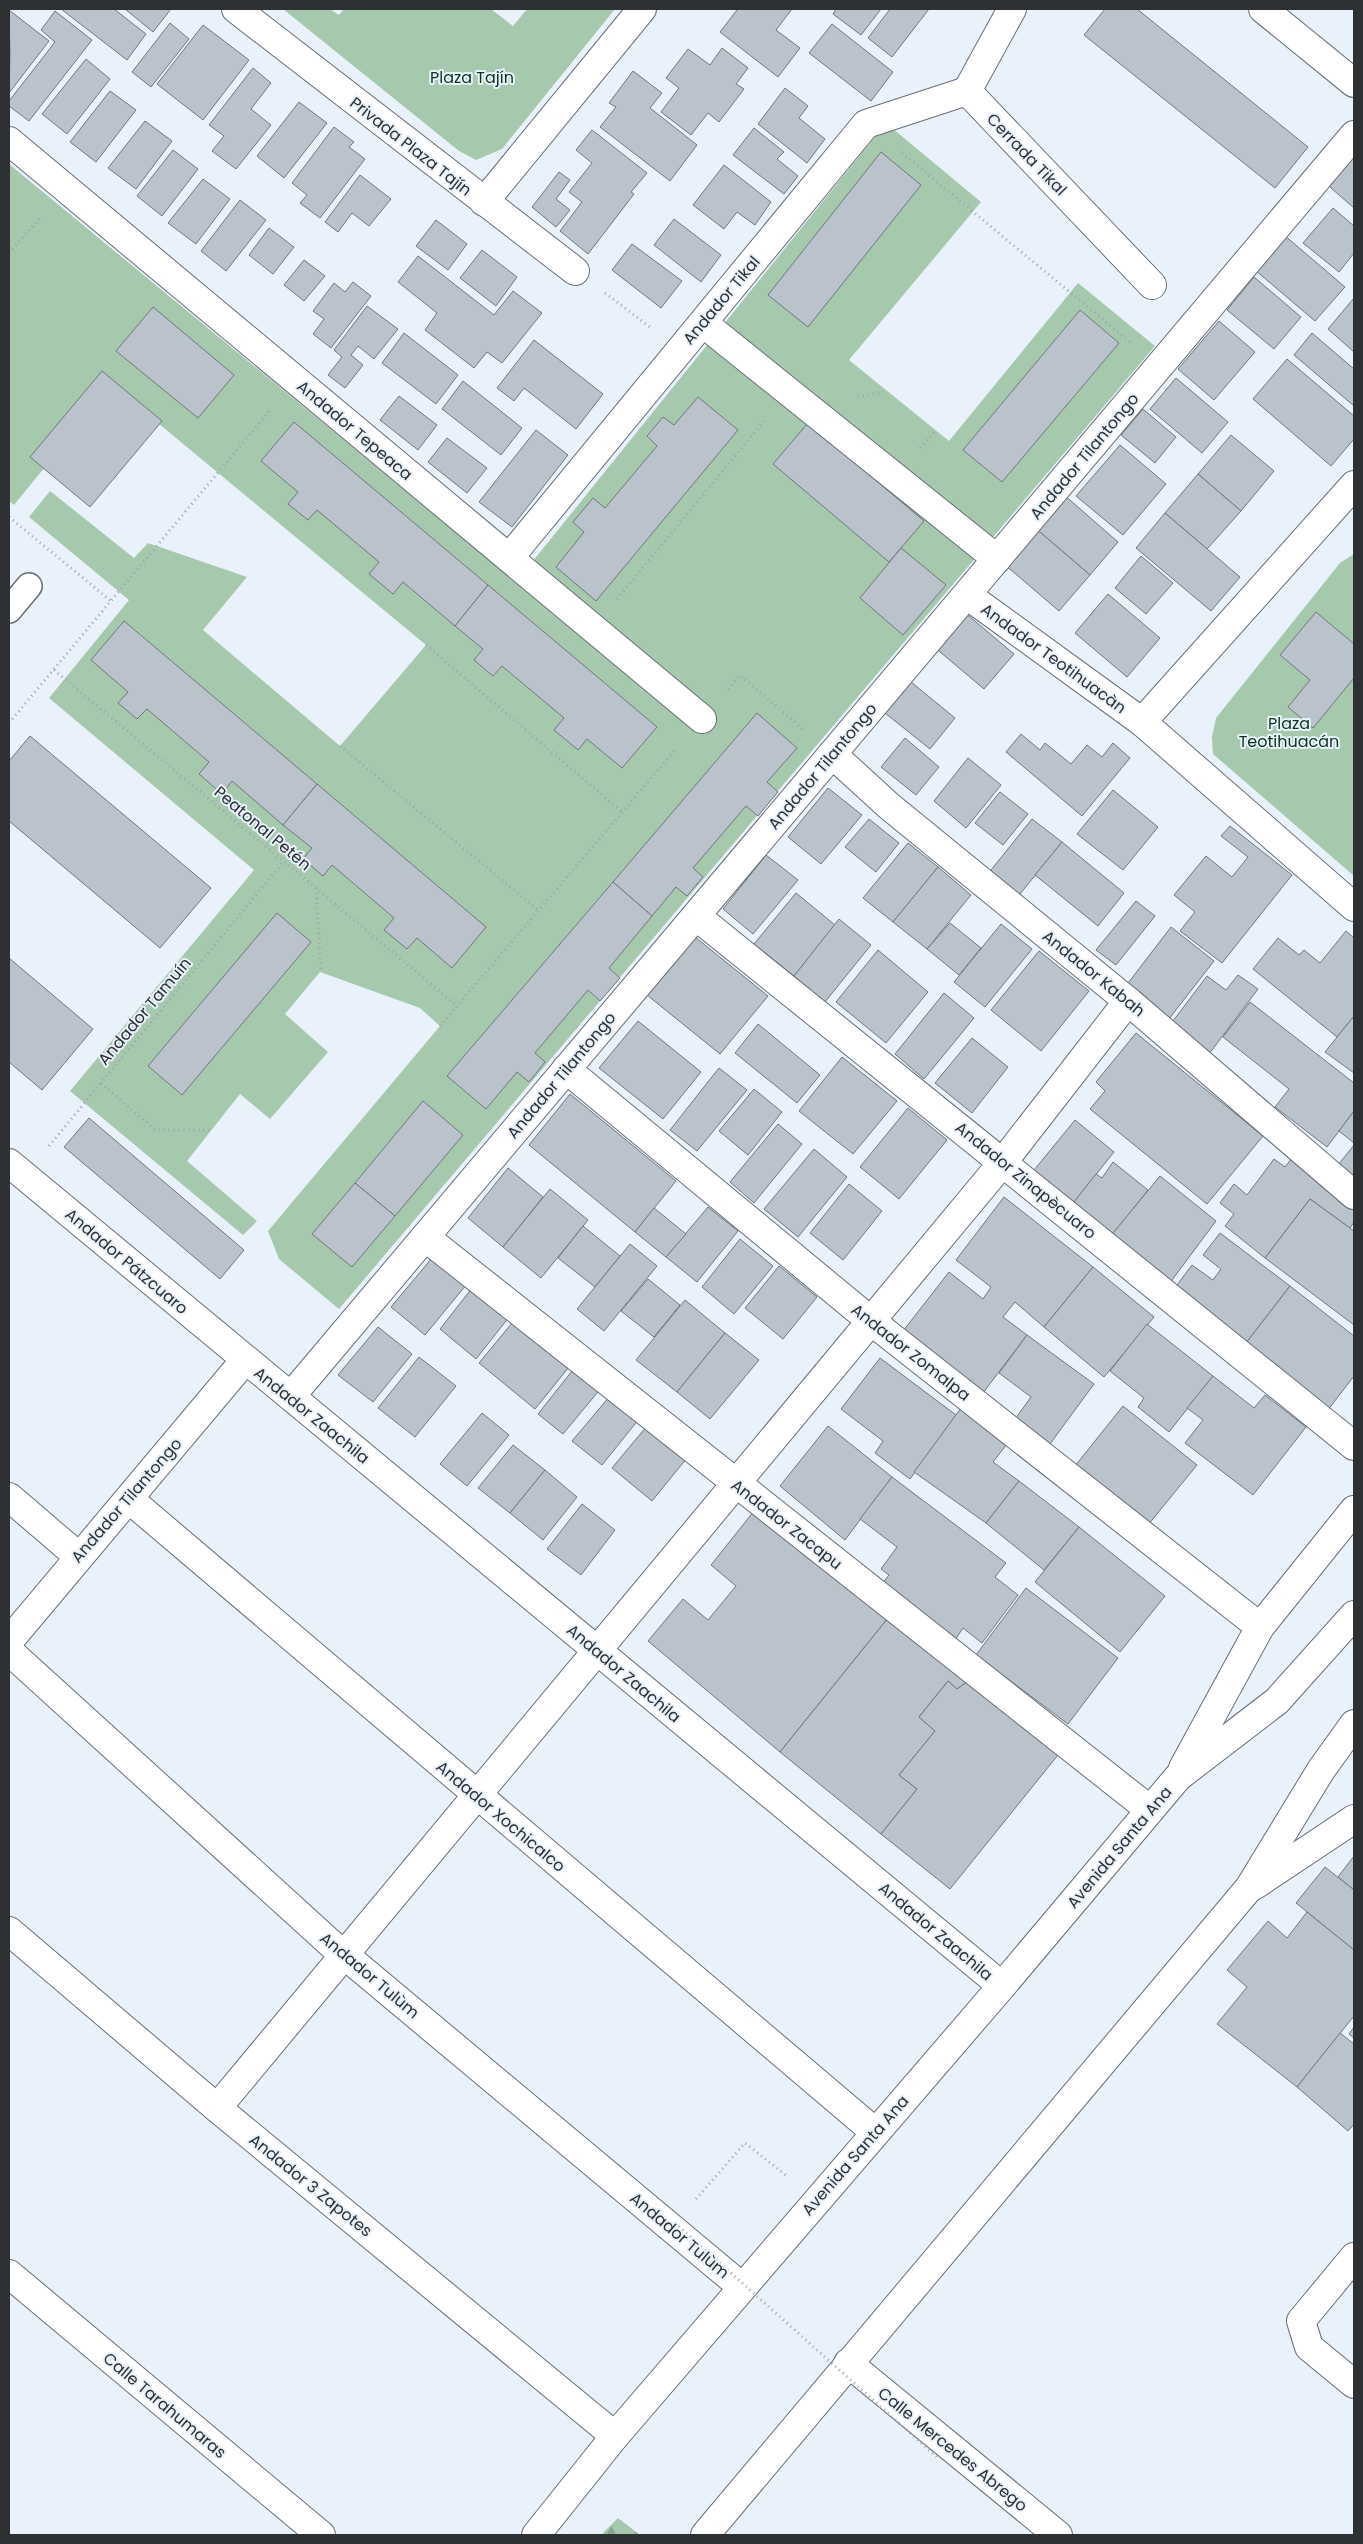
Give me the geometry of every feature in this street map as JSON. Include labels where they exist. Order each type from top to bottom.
[{"type":"street","name":"Privada Plaza Tajín","points":[[236,9],[484,202],[642,9]]},
{"type":"street","points":[[866,124],[967,91],[1012,9]]},
{"type":"street","points":[[1263,9],[1354,83]]},
{"type":"street","name":"Cerrada Tikal","points":[[967,91],[1152,285]]},
{"type":"street","name":"Andador Tikal","points":[[509,558],[866,124]]},
{"type":"street","name":"Andador Tilantongo","points":[[291,1396],[1354,135]]},
{"type":"street","name":"Andador Tepeaca","points":[[9,141],[702,719]]},
{"type":"street","points":[[484,202],[575,271]]},
{"type":"street","points":[[703,323],[997,559]]},
{"type":"street","points":[[1353,489],[1142,722],[1354,907]]},
{"type":"street","name":"Andador Teotihuacàn","points":[[967,595],[1142,722]]},
{"type":"street","name":"Andador Kabah","points":[[832,754],[889,806],[1128,1001],[1354,1195]]},
{"type":"street","name":"Andador Zinapècuaro","points":[[696,916],[1354,1446]]},
{"type":"street","points":[[217,2108],[1003,1162],[1128,1001]]},
{"type":"street","name":"Andador Zomalpa","points":[[566,1069],[871,1321],[1260,1627]]},
{"type":"street","name":"Andador Pátzcuaro","points":[[16,1169],[245,1360]]},
{"type":"street","name":"Andador Zacapu","points":[[424,1237],[1150,1810]]},
{"type":"street","name":"Andador Tilantongo","points":[[9,1641],[78,1556],[129,1499],[245,1360]]},
{"type":"street","name":"Andador Zaachila","points":[[245,1360],[291,1396],[1002,1986]]},
{"type":"street","points":[[9,1497],[78,1556]]},
{"type":"street","name":"Andador Xochicalco","points":[[129,1499],[875,2132]]},
{"type":"street","name":"Avenida Santa Ana","points":[[536,2535],[615,2436],[1002,1986],[1178,1777],[1260,1627],[1354,1510]]},
{"type":"street","name":"Avenida Santa Ana","points":[[1178,1777],[1277,1701],[1354,1615]]},
{"type":"street","name":"Andador Tulùm","points":[[9,1651],[345,1954],[742,2287]]},
{"type":"street","points":[[705,2535],[1249,1888],[1321,1770],[1354,1724]]},
{"type":"street","points":[[1249,1888],[1354,1819]]},
{"type":"street","name":"Andador 3 Zapotes","points":[[9,1931],[217,2108],[615,2436]]},
{"type":"street","points":[[1354,2256],[1301,2321],[1309,2347],[1354,2384]]},
{"type":"street","name":"Calle Tarahumaras","points":[[9,2274],[321,2535]]},
{"type":"street","name":"Calle Mercedes Abrego","points":[[848,2363],[1058,2535]]},
{"type":"lane","points":[[9,610],[29,586]]},
{"type":"path","points":[[866,124],[1160,366]]},
{"type":"path","points":[[9,253],[66,189]]},
{"type":"path","points":[[575,271],[680,350]]},
{"type":"path","points":[[9,723],[296,380]]},
{"type":"path","points":[[593,628],[788,392]]},
{"type":"path","points":[[9,517],[111,601]]},
{"type":"path","points":[[426,645],[622,812]]},
{"type":"path","name":"Peatonal Petén","points":[[54,670],[456,1005]]},
{"type":"path","points":[[440,1026],[740,675],[832,754]]},
{"type":"path","points":[[340,746],[538,910]]},
{"type":"path","name":"Andador Tamuín","points":[[16,1169],[101,1083],[284,861]]},
{"type":"path","points":[[316,888],[321,972]]},
{"type":"path","points":[[101,1083],[155,1130],[211,1130]]},
{"type":"path","points":[[694,2201],[745,2143],[817,2200]]},
{"type":"path","points":[[682,2216],[676,2223],[938,2459]]},
{"type":"green space","name":"Plaza Tajín","points":[[283,9],[330,9],[339,15],[344,9],[491,9],[513,26],[527,9],[615,9],[502,149],[476,160],[459,151]]},
{"type":"green space","points":[[886,123],[981,202],[849,360],[949,441],[1078,283],[1155,346],[339,1309],[279,1259],[268,1231],[440,1026],[420,1008],[320,972],[285,1014],[328,1052],[270,1119],[240,1094],[187,1161],[257,1221],[243,1235],[70,1091],[254,870],[49,698],[129,600],[29,517],[50,491],[134,558],[148,543],[247,577],[203,630],[340,746],[426,645],[112,385],[14,505],[9,501],[9,164],[516,582]]},
{"type":"green space","name":"Plaza Teotihuacán","points":[[1354,554],[1354,876],[1213,754],[1212,737],[1216,718],[1340,563]]},
{"type":"green space","points":[[618,2518],[640,2535],[601,2535]]},
{"type":"building","points":[[61,9],[114,9],[146,34],[127,60]]},
{"type":"building","points":[[125,9],[171,9],[153,32]]},
{"type":"building","points":[[736,9],[792,9],[776,30],[800,48],[778,77],[720,32]]},
{"type":"building","points":[[836,9],[881,9],[861,35],[833,14]]},
{"type":"building","points":[[890,9],[929,9],[892,57],[868,38]]},
{"type":"building","points":[[1105,9],[1137,9],[1308,147],[1275,188],[1084,35]]},
{"type":"building","points":[[9,10],[49,41],[9,93],[10,54]]},
{"type":"building","points":[[55,11],[92,40],[29,121],[9,106],[9,101],[55,42],[41,30]]},
{"type":"building","points":[[170,23],[189,39],[151,87],[132,72]]},
{"type":"building","points":[[832,24],[893,72],[871,101],[809,53]]},
{"type":"building","points":[[203,25],[249,60],[203,120],[157,84]]},
{"type":"building","points":[[722,48],[748,68],[736,84],[744,89],[719,122],[708,113],[691,135],[661,112],[679,88],[666,78],[688,49],[710,65]]},
{"type":"building","points":[[86,59],[110,79],[67,134],[42,114]]},
{"type":"building","points":[[253,68],[271,83],[251,109],[271,125],[236,169],[212,151],[224,136],[209,125]]},
{"type":"building","points":[[633,71],[662,93],[650,108],[697,145],[670,181],[600,127],[616,107],[609,103]]},
{"type":"building","points":[[785,88],[808,106],[799,118],[825,139],[807,163],[758,124]]},
{"type":"building","points":[[110,91],[136,110],[96,162],[70,142]]},
{"type":"building","points":[[299,102],[327,123],[284,178],[257,156]]},
{"type":"building","points":[[145,121],[172,141],[136,189],[108,168]]},
{"type":"building","points":[[334,127],[354,142],[349,147],[365,159],[320,218],[300,203],[307,195],[292,183]]},
{"type":"building","points":[[754,128],[784,152],[777,159],[798,176],[784,194],[733,155]]},
{"type":"building","points":[[592,130],[647,173],[631,192],[634,194],[588,254],[560,231],[582,202],[569,192],[592,163],[576,150]]},
{"type":"building","points":[[173,150],[198,169],[162,216],[137,196]]},
{"type":"building","points":[[881,152],[921,185],[808,327],[768,295]]},
{"type":"building","points":[[1354,155],[1354,208],[1323,181]]},
{"type":"building","points":[[724,165],[771,202],[755,225],[737,212],[724,229],[693,205]]},
{"type":"building","points":[[559,172],[570,180],[556,199],[570,210],[556,227],[532,207]]},
{"type":"building","points":[[360,175],[391,199],[369,226],[352,213],[338,232],[325,222]]},
{"type":"building","points":[[203,179],[230,199],[196,244],[168,223]]},
{"type":"building","points":[[240,200],[266,220],[226,271],[201,251]]},
{"type":"building","points":[[1333,208],[1354,226],[1354,253],[1339,272],[1303,243]]},
{"type":"building","points":[[674,219],[721,255],[701,282],[654,245]]},
{"type":"building","points":[[436,220],[467,244],[448,270],[416,246]]},
{"type":"building","points":[[269,228],[294,247],[273,274],[249,255]]},
{"type":"building","points":[[1284,235],[1345,287],[1315,321],[1255,270]]},
{"type":"building","points":[[632,244],[682,281],[661,308],[612,270]]},
{"type":"building","points":[[482,250],[517,277],[496,306],[460,278]]},
{"type":"building","points":[[418,256],[494,315],[513,291],[542,313],[502,363],[487,352],[474,368],[425,330],[437,313],[398,282]]},
{"type":"building","points":[[304,260],[325,276],[304,301],[284,285]]},
{"type":"building","points":[[1254,277],[1301,317],[1274,349],[1227,310]]},
{"type":"building","points":[[353,282],[371,296],[331,348],[313,334],[324,319],[313,311],[334,283],[345,292]]},
{"type":"building","points":[[1354,298],[1354,352],[1328,329]]},
{"type":"building","points":[[367,306],[398,329],[374,359],[358,346],[351,355],[363,365],[345,388],[328,375],[342,357],[334,350]]},
{"type":"building","points":[[153,307],[234,375],[198,418],[116,351]]},
{"type":"building","points":[[1080,310],[1119,343],[1002,482],[963,450]]},
{"type":"building","points":[[1219,321],[1255,352],[1214,400],[1178,369]]},
{"type":"building","points":[[404,333],[458,375],[436,404],[382,363]]},
{"type":"building","points":[[1312,333],[1354,369],[1354,406],[1294,355]]},
{"type":"building","points":[[534,340],[603,394],[576,429],[524,388],[514,401],[497,388]]},
{"type":"building","points":[[1287,359],[1354,416],[1354,439],[1331,466],[1253,399]]},
{"type":"building","points":[[102,371],[162,421],[90,507],[30,457]]},
{"type":"building","points":[[1176,378],[1228,422],[1202,453],[1150,409]]},
{"type":"building","points":[[463,381],[522,428],[501,455],[442,409]]},
{"type":"building","points":[[399,396],[437,425],[418,450],[380,420]]},
{"type":"building","points":[[698,397],[738,430],[596,601],[556,567],[584,532],[573,522],[593,498],[605,508],[657,446],[647,436],[663,417],[674,425]]},
{"type":"building","points":[[1143,409],[1176,437],[1155,463],[1121,435]]},
{"type":"building","points":[[294,422],[488,585],[455,626],[403,582],[393,594],[369,574],[379,562],[317,510],[308,520],[288,504],[298,492],[261,461]]},
{"type":"building","points":[[808,423],[924,521],[889,562],[773,464]]},
{"type":"building","points":[[536,430],[568,455],[512,527],[479,502]]},
{"type":"building","points":[[1231,435],[1274,471],[1241,511],[1198,474]]},
{"type":"building","points":[[447,438],[487,468],[467,493],[428,462]]},
{"type":"building","points":[[1120,445],[1166,484],[1123,535],[1076,496]]},
{"type":"building","points":[[1198,474],[1241,511],[1207,549],[1165,513]]},
{"type":"building","points":[[1063,494],[1118,542],[1090,575],[1034,527]]},
{"type":"building","points":[[1165,513],[1240,577],[1211,611],[1136,548]]},
{"type":"building","points":[[1034,527],[1090,575],[1059,611],[1004,564]]},
{"type":"building","points":[[901,548],[946,585],[903,635],[860,598]]},
{"type":"building","points":[[1141,556],[1173,583],[1146,614],[1115,588]]},
{"type":"building","points":[[488,585],[657,727],[622,768],[587,739],[578,750],[554,730],[564,718],[502,666],[493,676],[474,660],[483,649],[455,626]]},
{"type":"building","points":[[1108,594],[1160,638],[1127,677],[1075,633]]},
{"type":"building","points":[[963,611],[1014,654],[984,689],[933,646]]},
{"type":"building","points":[[1316,612],[1354,644],[1354,678],[1313,728],[1288,707],[1310,680],[1280,655]]},
{"type":"building","points":[[124,621],[317,784],[283,825],[232,781],[222,794],[199,774],[209,762],[147,709],[137,719],[118,703],[128,692],[91,660]]},
{"type":"building","points":[[905,677],[955,718],[930,749],[880,709]]},
{"type":"building","points":[[757,713],[797,748],[767,782],[778,792],[758,816],[746,806],[693,868],[703,877],[687,896],[676,887],[652,916],[613,882]]},
{"type":"building","points":[[1021,734],[1040,750],[1045,743],[1071,764],[1087,745],[1102,757],[1113,743],[1130,758],[1082,816],[1006,752]]},
{"type":"building","points":[[30,736],[211,888],[160,948],[9,821],[9,761]]},
{"type":"building","points":[[905,738],[939,767],[916,795],[881,767]]},
{"type":"building","points":[[968,758],[1001,785],[966,828],[934,801]]},
{"type":"building","points":[[317,784],[486,927],[452,968],[417,938],[407,949],[384,930],[394,918],[332,865],[323,876],[303,859],[312,848],[283,825]]},
{"type":"building","points":[[828,788],[862,815],[821,864],[788,837]]},
{"type":"building","points":[[1113,790],[1158,827],[1123,870],[1077,834]]},
{"type":"building","points":[[1000,792],[1028,814],[1003,845],[975,823]]},
{"type":"building","points":[[869,819],[899,843],[876,872],[845,847]]},
{"type":"building","points":[[1032,819],[1062,842],[1016,899],[987,875]]},
{"type":"building","points":[[1230,826],[1292,875],[1222,963],[1180,931],[1195,912],[1174,895],[1206,856],[1232,877],[1248,857],[1221,836]]},
{"type":"building","points":[[1062,842],[1124,893],[1098,926],[1035,875]]},
{"type":"building","points":[[908,843],[938,867],[893,922],[863,898]]},
{"type":"building","points":[[766,855],[798,880],[753,934],[723,909]]},
{"type":"building","points":[[938,867],[971,895],[927,949],[893,922]]},
{"type":"building","points":[[613,882],[652,916],[609,968],[620,978],[600,1001],[588,990],[535,1053],[545,1062],[529,1082],[517,1072],[486,1109],[447,1076]]},
{"type":"building","points":[[796,893],[835,925],[794,976],[754,944]]},
{"type":"building","points":[[1136,901],[1155,916],[1116,965],[1096,950]]},
{"type":"building","points":[[277,913],[311,942],[182,1095],[148,1066]]},
{"type":"building","points":[[839,919],[871,945],[825,1002],[794,976]]},
{"type":"building","points":[[950,923],[981,948],[959,975],[927,949]]},
{"type":"building","points":[[1001,924],[1032,949],[985,1007],[954,982]]},
{"type":"building","points":[[1171,927],[1214,961],[1165,1024],[1122,991]]},
{"type":"building","points":[[1346,931],[1354,938],[1354,1016],[1337,1037],[1253,969],[1278,938],[1299,955],[1304,950],[1320,963]]},
{"type":"building","points":[[695,937],[768,996],[720,1054],[647,995]]},
{"type":"building","points":[[878,950],[928,992],[886,1043],[836,1002]]},
{"type":"building","points":[[1039,951],[1089,991],[1041,1051],[991,1010]]},
{"type":"building","points":[[9,958],[93,1029],[42,1090],[9,1062]]},
{"type":"building","points":[[1238,975],[1258,989],[1209,1054],[1170,1025],[1207,976],[1226,990]]},
{"type":"building","points":[[944,993],[974,1018],[924,1079],[895,1054]]},
{"type":"building","points":[[1250,1002],[1354,1083],[1354,1111],[1327,1147],[1275,1107],[1289,1089],[1223,1037]]},
{"type":"building","points":[[1354,1016],[1354,1073],[1325,1052]]},
{"type":"building","points":[[638,1021],[701,1072],[663,1119],[599,1068]]},
{"type":"building","points":[[758,1024],[820,1075],[797,1103],[735,1053]]},
{"type":"building","points":[[1136,1033],[1263,1136],[1207,1204],[1090,1109],[1105,1091],[1096,1082]]},
{"type":"building","points":[[972,1038],[1008,1067],[972,1113],[935,1083]]},
{"type":"building","points":[[842,1057],[897,1101],[853,1154],[799,1111]]},
{"type":"building","points":[[719,1068],[747,1090],[697,1151],[670,1130]]},
{"type":"building","points":[[754,1089],[782,1112],[748,1155],[719,1131]]},
{"type":"building","points":[[570,1094],[676,1181],[635,1232],[529,1145]]},
{"type":"building","points":[[423,1101],[463,1135],[395,1216],[355,1183]]},
{"type":"building","points":[[908,1108],[947,1140],[899,1199],[860,1167]]},
{"type":"building","points":[[1354,1111],[1354,1143],[1339,1131]]},
{"type":"building","points":[[89,1118],[244,1250],[220,1279],[64,1147]]},
{"type":"building","points":[[1075,1120],[1114,1152],[1070,1207],[1030,1175]]},
{"type":"building","points":[[778,1124],[802,1144],[754,1203],[730,1182]]},
{"type":"building","points":[[1354,1145],[1354,1193],[1334,1170]]},
{"type":"building","points":[[814,1149],[847,1177],[798,1237],[764,1209]]},
{"type":"building","points":[[1292,1158],[1354,1204],[1354,1222],[1350,1228],[1310,1199],[1265,1258],[1225,1226],[1234,1214],[1220,1203],[1234,1184],[1247,1195],[1274,1159],[1285,1167]]},
{"type":"building","points":[[1113,1162],[1148,1190],[1109,1239],[1070,1207],[1096,1174],[1102,1178]]},
{"type":"building","points":[[508,1168],[543,1197],[503,1247],[468,1218]]},
{"type":"building","points":[[1160,1176],[1216,1221],[1169,1284],[1109,1238]]},
{"type":"building","points":[[355,1183],[395,1216],[352,1267],[312,1234]]},
{"type":"building","points":[[849,1184],[882,1211],[843,1260],[810,1233]]},
{"type":"building","points":[[550,1189],[588,1220],[541,1278],[503,1247]]},
{"type":"building","points":[[1004,1197],[1093,1267],[1044,1327],[1015,1302],[1003,1317],[1027,1335],[983,1393],[903,1331],[949,1272],[983,1299],[991,1287],[956,1260]]},
{"type":"building","points":[[1310,1199],[1354,1231],[1354,1325],[1265,1258]]},
{"type":"building","points":[[708,1207],[738,1231],[697,1282],[666,1257]]},
{"type":"building","points":[[654,1208],[686,1234],[666,1257],[635,1232]]},
{"type":"building","points":[[583,1226],[620,1256],[595,1287],[558,1258]]},
{"type":"building","points":[[1220,1233],[1290,1286],[1246,1343],[1174,1289],[1192,1265],[1213,1280],[1221,1269],[1203,1255]]},
{"type":"building","points":[[740,1239],[773,1266],[734,1314],[702,1287]]},
{"type":"building","points":[[630,1244],[657,1266],[604,1331],[577,1309]]},
{"type":"building","points":[[437,1252],[471,1279],[425,1335],[391,1307]]},
{"type":"building","points":[[779,1266],[817,1297],[783,1339],[745,1308]]},
{"type":"building","points":[[1093,1267],[1154,1317],[1104,1377],[1044,1327]]},
{"type":"building","points":[[648,1279],[680,1305],[654,1337],[621,1311]]},
{"type":"building","points":[[476,1283],[513,1312],[476,1359],[440,1329]]},
{"type":"building","points":[[1290,1286],[1354,1336],[1354,1376],[1324,1415],[1246,1343]]},
{"type":"building","points":[[685,1300],[725,1333],[677,1392],[636,1360]]},
{"type":"building","points":[[517,1317],[573,1362],[535,1409],[479,1363]]},
{"type":"building","points":[[1147,1324],[1213,1376],[1169,1432],[1138,1407],[1144,1398],[1110,1371]]},
{"type":"building","points":[[378,1327],[412,1354],[373,1402],[338,1375]]},
{"type":"building","points":[[725,1333],[759,1360],[710,1419],[677,1392]]},
{"type":"building","points":[[1027,1335],[1094,1384],[1047,1448],[1013,1422],[1031,1397],[999,1373]]},
{"type":"building","points":[[419,1357],[456,1386],[415,1437],[378,1408]]},
{"type":"building","points":[[880,1358],[956,1415],[910,1479],[875,1453],[883,1441],[841,1409]]},
{"type":"building","points":[[576,1366],[602,1387],[563,1434],[538,1414]]},
{"type":"building","points":[[1213,1376],[1254,1408],[1265,1395],[1306,1427],[1253,1495],[1185,1443],[1203,1420],[1187,1408]]},
{"type":"building","points":[[610,1396],[639,1419],[602,1465],[572,1441]]},
{"type":"building","points":[[964,1404],[1011,1439],[993,1462],[1019,1481],[986,1523],[914,1472]]},
{"type":"building","points":[[1123,1406],[1197,1465],[1148,1525],[1075,1466]]},
{"type":"building","points":[[482,1413],[509,1435],[467,1486],[440,1464]]},
{"type":"building","points":[[647,1426],[687,1458],[652,1501],[612,1468]]},
{"type":"building","points":[[828,1426],[892,1477],[845,1540],[780,1486]]},
{"type":"building","points":[[513,1445],[545,1470],[510,1513],[478,1488]]},
{"type":"building","points":[[545,1470],[577,1497],[543,1540],[510,1513]]},
{"type":"building","points":[[892,1477],[1006,1563],[995,1577],[1018,1595],[982,1643],[963,1628],[955,1640],[881,1585],[889,1575],[881,1569],[897,1547],[860,1519]]},
{"type":"building","points":[[1019,1481],[1079,1527],[1044,1570],[986,1523]]},
{"type":"building","points":[[582,1504],[615,1530],[581,1575],[547,1549]]},
{"type":"building","points":[[754,1511],[888,1618],[780,1752],[648,1641],[683,1599],[708,1620],[736,1586],[711,1565]]},
{"type":"building","points":[[1079,1527],[1165,1596],[1120,1652],[1035,1582]]},
{"type":"building","points":[[1026,1588],[1118,1658],[1068,1724],[976,1655]]},
{"type":"building","points":[[888,1618],[967,1682],[957,1689],[948,1681],[919,1717],[935,1731],[899,1775],[917,1789],[881,1834],[780,1752]]},
{"type":"building","points":[[948,1681],[957,1689],[967,1682],[1058,1755],[950,1889],[881,1834],[917,1789],[899,1775],[935,1731],[919,1717]]},
{"type":"building","points":[[1354,1856],[1354,1890],[1338,1877]]},
{"type":"building","points":[[1325,1867],[1354,1890],[1354,1950],[1296,1903]]},
{"type":"building","points":[[1307,1912],[1354,1950],[1354,2016],[1297,2087],[1217,2024],[1247,1987],[1227,1970],[1268,1921],[1287,1938]]},
{"type":"building","points":[[1354,2027],[1354,2038],[1349,2034]]},
{"type":"building","points":[[1340,2033],[1354,2044],[1354,2124],[1348,2131],[1297,2087]]}]
